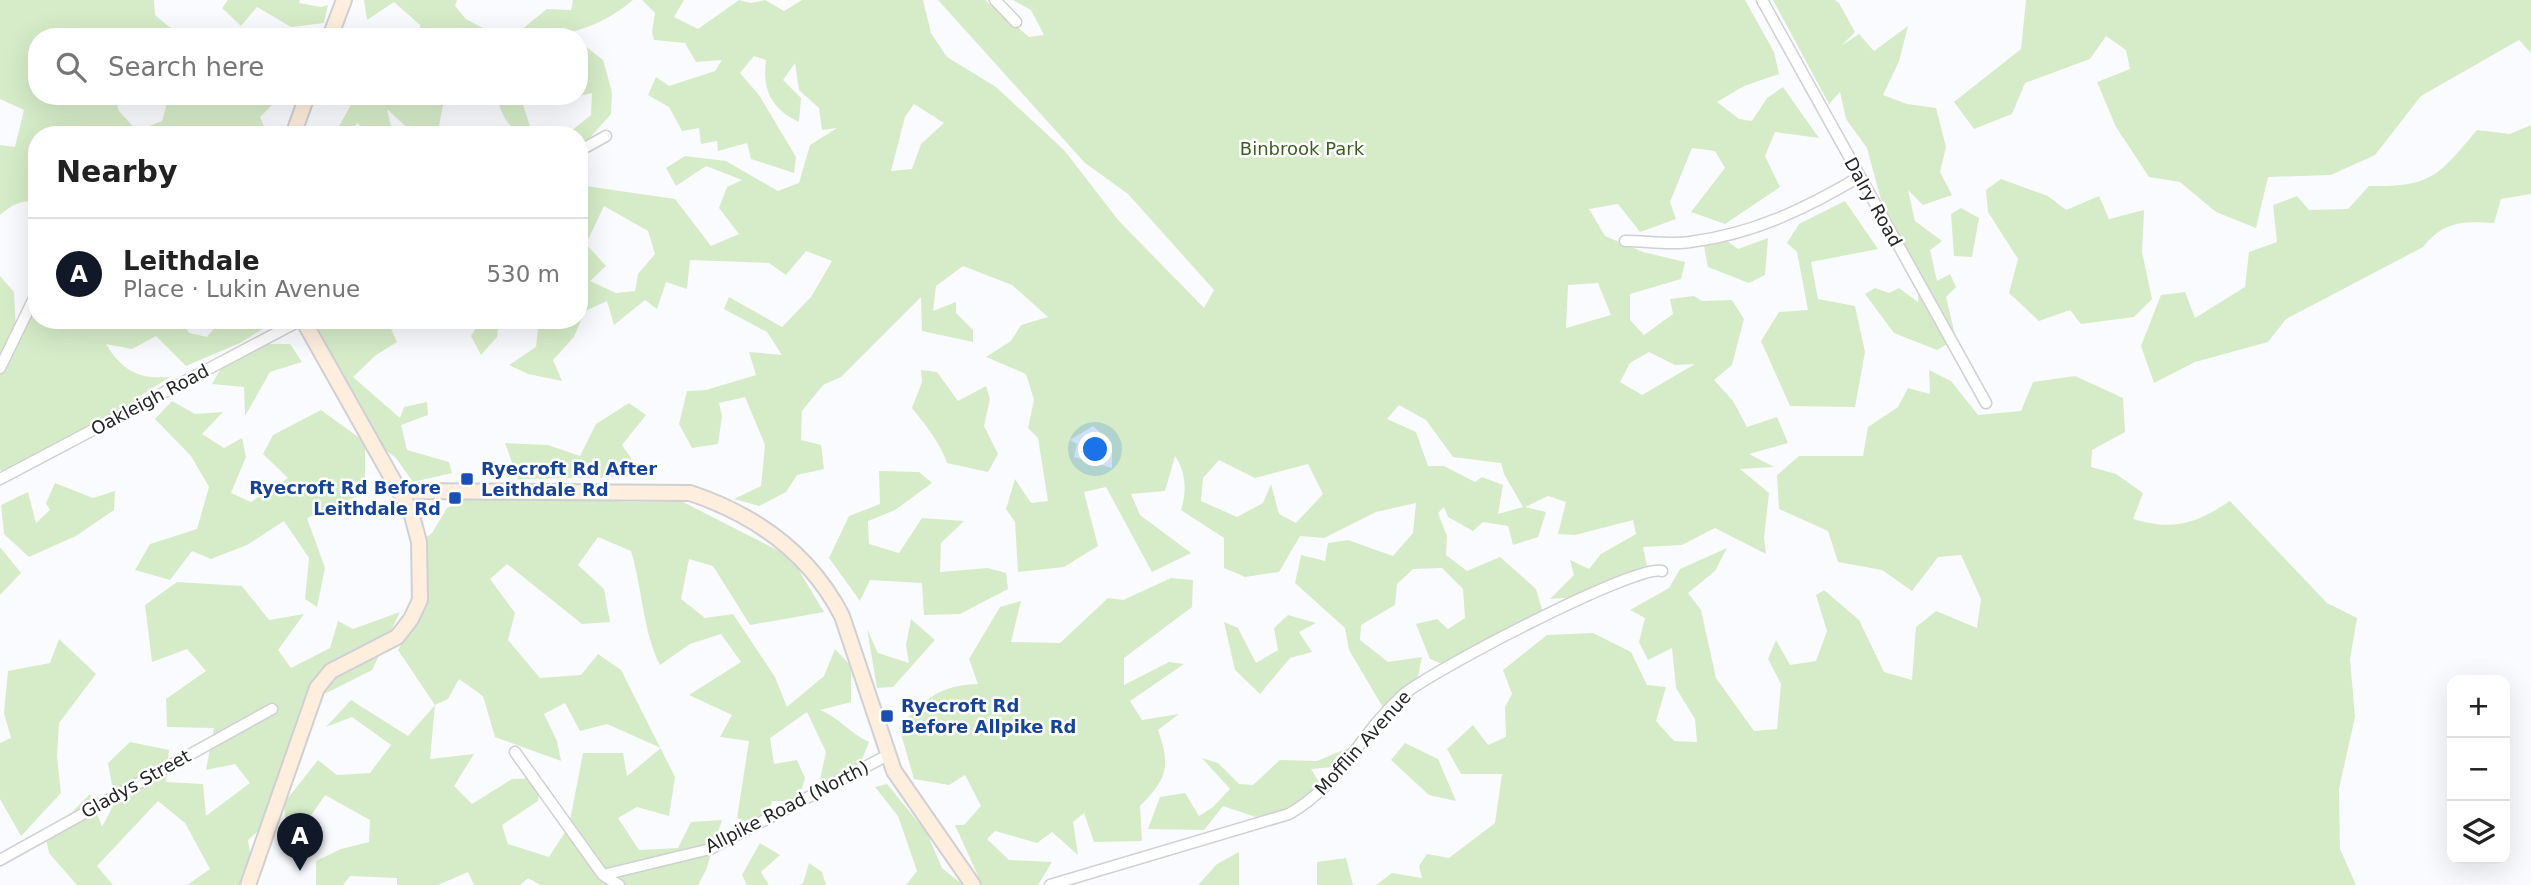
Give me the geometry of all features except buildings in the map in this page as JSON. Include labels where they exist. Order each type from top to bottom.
[{"type":"street","points":[[333,28],[344,0]]},
{"type":"street","points":[[995,0],[1016,22]]},
{"type":"street","name":"Dalry Road","points":[[1762,0],[1986,403]]},
{"type":"street","points":[[296,126],[304,105]]},
{"type":"street","points":[[588,146],[606,136]]},
{"type":"street","points":[[1625,241],[1688,243],[1761,227],[1810,206],[1859,177]]},
{"type":"street","points":[[0,368],[28,310]]},
{"type":"street","name":"Oakleigh Road","points":[[0,479],[285,329]]},
{"type":"street","points":[[248,885],[317,688],[331,671],[397,637],[420,600],[417,528],[402,491],[307,329]]},
{"type":"street","points":[[402,491],[666,490],[708,499],[750,520],[807,562],[832,596],[842,616],[888,755],[904,790],[972,885]]},
{"type":"street","name":"Mofflin Avenue","points":[[1050,885],[1289,814],[1320,794],[1400,697],[1432,673],[1588,595],[1649,569],[1662,571]]},
{"type":"street","name":"Gladys Street","points":[[0,860],[272,709]]},
{"type":"street","points":[[515,752],[603,875],[619,885]]},
{"type":"street","name":"Allpike Road (North)","points":[[603,875],[710,849],[888,755]]},
{"type":"green space","points":[[0,0],[154,0],[155,15],[171,28],[28,28],[28,105],[117,105],[132,126],[28,126],[28,202],[17,204],[0,215],[0,145],[15,147],[24,110],[0,99]]},
{"type":"green space","points":[[228,0],[300,0],[299,3],[321,7],[328,5],[324,23],[291,27],[257,7],[241,26],[222,8]]},
{"type":"green space","points":[[364,0],[457,0],[455,6],[466,19],[483,28],[420,28],[394,2],[367,20]]},
{"type":"green space","points":[[573,0],[633,0],[605,19],[584,28],[523,28],[547,9],[571,10]]},
{"type":"green space","name":"Binbrook Park","points":[[642,0],[684,0],[674,17],[698,29],[739,0],[751,3],[765,0],[784,11],[802,0],[923,0],[931,33],[947,57],[996,87],[1064,150],[1119,221],[1204,308],[1214,290],[1128,194],[1085,163],[938,0],[985,0],[1029,37],[1044,35],[1031,10],[1013,0],[1745,0],[1774,52],[1779,74],[1744,86],[1717,102],[1739,119],[1752,121],[1767,98],[1783,87],[1819,138],[1775,132],[1765,156],[1780,187],[1725,224],[1691,212],[1725,168],[1715,151],[1692,148],[1670,202],[1676,219],[1640,232],[1618,204],[1589,209],[1605,236],[1643,252],[1685,262],[1681,279],[1630,294],[1630,320],[1644,335],[1673,314],[1670,299],[1694,296],[1702,301],[1732,300],[1744,319],[1732,365],[1714,380],[1733,401],[1747,427],[1777,417],[1788,443],[1749,454],[1774,467],[1740,469],[1769,493],[1764,538],[1766,554],[1715,528],[1682,545],[1643,547],[1648,571],[1594,596],[1550,599],[1574,575],[1570,560],[1589,569],[1601,554],[1636,534],[1633,520],[1575,535],[1558,534],[1566,502],[1548,496],[1525,507],[1546,512],[1538,537],[1513,545],[1508,526],[1483,522],[1473,531],[1448,517],[1444,507],[1438,513],[1447,536],[1446,555],[1467,571],[1500,557],[1536,589],[1544,616],[1442,664],[1430,659],[1416,624],[1437,619],[1448,629],[1465,618],[1463,589],[1442,568],[1413,569],[1397,584],[1395,605],[1361,625],[1360,640],[1388,662],[1422,657],[1417,681],[1385,711],[1349,650],[1345,628],[1295,583],[1301,555],[1325,561],[1328,543],[1348,540],[1393,556],[1413,533],[1416,503],[1376,512],[1324,538],[1300,536],[1279,572],[1245,577],[1224,568],[1224,538],[1181,510],[1184,482],[1175,456],[1165,491],[1131,494],[1140,515],[1191,553],[1152,572],[1106,487],[1084,492],[1098,546],[1064,567],[1018,572],[1015,522],[1006,509],[1015,479],[1031,503],[1048,501],[1038,438],[1028,428],[1034,400],[1026,374],[986,357],[1011,341],[1021,325],[1048,317],[1012,285],[963,266],[936,286],[933,311],[956,302],[956,313],[973,330],[973,342],[922,331],[921,297],[841,377],[823,385],[802,411],[801,440],[821,445],[824,469],[797,475],[786,492],[759,506],[734,499],[761,486],[765,445],[745,397],[719,403],[722,416],[718,444],[692,448],[679,424],[687,391],[706,390],[756,375],[749,352],[782,355],[767,332],[724,309],[729,297],[782,327],[811,297],[832,261],[806,251],[786,275],[769,263],[690,260],[687,289],[666,282],[657,309],[645,300],[614,325],[607,301],[588,310],[588,246],[606,266],[590,281],[616,293],[635,291],[638,274],[655,254],[648,231],[604,206],[588,240],[588,186],[675,199],[711,246],[739,234],[719,208],[727,187],[742,180],[706,166],[676,186],[666,168],[685,156],[726,161],[778,191],[799,183],[810,145],[837,128],[822,130],[819,108],[799,90],[795,63],[783,80],[801,98],[799,122],[781,111],[767,89],[766,60],[754,56],[740,73],[759,95],[796,157],[794,173],[751,159],[747,143],[718,151],[717,141],[701,144],[699,128],[682,131],[669,107],[648,95],[656,77],[669,86],[715,71],[722,60],[696,62],[685,43],[654,40],[652,32],[655,13]],"holes":[[[914,104],[944,123],[921,144],[912,169],[891,171],[905,117]],[[1598,283],[1611,315],[1566,328],[1568,285]],[[1649,352],[1675,365],[1695,364],[1642,395],[1620,382],[1630,363]],[[1399,405],[1426,420],[1453,457],[1501,463],[1504,474],[1523,507],[1498,514],[1503,485],[1482,477],[1475,482],[1444,466],[1428,466],[1416,432],[1387,419]],[[1093,426],[1112,443],[1112,468],[1074,457],[1077,444],[1070,440]],[[1219,460],[1255,478],[1308,464],[1323,494],[1296,523],[1279,514],[1271,484],[1263,503],[1237,517],[1201,501],[1203,478]]]},
{"type":"green space","points":[[1773,0],[1835,0],[1855,32],[1841,46],[1859,34],[1874,51],[1908,26],[1899,61],[1883,95],[1907,104],[1936,108],[1946,147],[1940,172],[1952,195],[1923,205],[1908,190],[1915,221],[1942,241],[1930,250],[1937,281],[1950,274],[1956,287],[1946,297],[1956,339],[1937,350],[1894,333],[1865,294],[1875,288],[1889,293],[1899,288],[1918,302],[1919,273],[1881,200],[1867,148],[1846,119],[1840,92],[1829,104]]},
{"type":"green space","points":[[2026,0],[2531,0],[2531,53],[2519,40],[2421,96],[2375,155],[2331,175],[2268,177],[2256,228],[2216,212],[2180,182],[2149,177],[2116,127],[2097,82],[2130,69],[2126,50],[2106,36],[2090,59],[2025,83],[2012,114],[1974,129],[1954,102],[2021,49]]},
{"type":"green space","points":[[588,48],[603,60],[612,92],[611,114],[588,140],[588,126],[577,126],[591,115],[592,93],[588,94]]},
{"type":"green space","points":[[166,105],[272,105],[260,117],[264,126],[150,126],[162,121]]},
{"type":"green space","points":[[351,105],[443,105],[439,126],[405,126],[387,109],[391,126],[360,126],[357,123],[355,126],[339,126]]},
{"type":"green space","points":[[499,105],[523,105],[530,126],[511,126]]},
{"type":"green space","points":[[2531,125],[2531,194],[2501,199],[2494,223],[2472,222],[2446,227],[2423,247],[2286,319],[2268,342],[2195,362],[2154,383],[2141,346],[2161,295],[2185,292],[2195,318],[2245,287],[2249,252],[2277,242],[2273,205],[2297,196],[2309,210],[2348,209],[2369,186],[2407,184],[2432,176],[2453,158],[2477,130],[2510,134]]},
{"type":"green space","points":[[2001,179],[2048,196],[2066,210],[2099,196],[2109,219],[2144,210],[2142,252],[2152,299],[2134,317],[2081,324],[2070,310],[2039,321],[2009,293],[2018,259],[1988,212],[1986,190]]},
{"type":"green space","points":[[1845,201],[1878,249],[1811,262],[1818,299],[1855,306],[1865,352],[1855,407],[1790,406],[1761,341],[1779,312],[1808,310],[1797,252],[1787,243],[1799,224]]},
{"type":"green space","points":[[1961,208],[1979,218],[1972,257],[1954,256],[1951,214]]},
{"type":"green space","points":[[1723,238],[1738,249],[1768,238],[1765,275],[1749,283],[1708,267],[1704,246]]},
{"type":"green space","points":[[0,276],[14,292],[16,332],[28,319],[28,329],[187,329],[189,333],[207,337],[214,329],[263,329],[240,343],[186,366],[156,336],[132,349],[106,344],[112,354],[133,372],[149,377],[170,377],[75,438],[3,472],[0,470]]},
{"type":"green space","points":[[315,329],[391,329],[397,342],[376,355],[353,377],[400,418],[404,407],[427,402],[428,415],[401,425],[407,450],[449,462],[452,473],[413,482],[395,457],[384,449]]},
{"type":"green space","points":[[475,329],[498,329],[497,337],[481,355],[471,336]]},
{"type":"green space","points":[[538,329],[577,329],[574,337],[553,360],[562,381],[528,374],[509,365],[536,347]]},
{"type":"green space","points":[[264,344],[290,344],[302,362],[270,372],[245,416],[244,387],[212,384],[227,358]]},
{"type":"green space","points":[[921,370],[937,372],[958,401],[986,386],[990,399],[984,426],[998,454],[988,472],[947,463],[937,441],[912,408],[922,382]]},
{"type":"green space","points":[[1929,370],[1951,381],[1978,415],[2021,411],[2033,382],[2075,376],[2123,398],[2125,432],[2092,450],[2091,467],[2116,474],[2143,493],[2133,519],[2172,525],[2184,523],[2206,515],[2230,501],[2327,603],[2357,618],[2350,659],[2355,717],[2339,789],[2340,849],[2356,885],[1376,885],[1392,873],[1422,878],[1419,866],[1427,854],[1449,858],[1495,823],[1502,774],[1461,774],[1447,749],[1473,725],[1488,745],[1506,737],[1505,707],[1512,694],[1503,670],[1547,635],[1593,633],[1631,652],[1647,685],[1666,687],[1656,721],[1674,741],[1697,742],[1695,719],[1676,688],[1672,648],[1648,660],[1639,642],[1645,618],[1630,610],[1669,588],[1680,569],[1727,548],[1715,571],[1688,593],[1701,610],[1716,678],[1754,731],[1777,729],[1781,684],[1768,659],[1776,640],[1790,665],[1816,661],[1827,631],[1816,595],[1824,590],[1859,620],[1884,672],[1912,680],[1916,627],[1936,611],[1977,628],[1981,599],[1961,555],[1938,557],[1912,591],[1882,570],[1838,562],[1828,531],[1779,509],[1777,475],[1799,456],[1863,456],[1868,427],[1898,407],[1908,388],[1930,394]]},
{"type":"green space","points":[[172,401],[195,414],[223,412],[202,434],[224,448],[242,438],[246,457],[231,493],[251,502],[288,478],[263,454],[273,435],[321,410],[365,442],[365,493],[307,518],[325,568],[317,607],[305,599],[309,558],[284,521],[247,545],[211,559],[192,551],[170,580],[135,570],[150,544],[197,529],[209,487],[191,456],[155,419]]},
{"type":"green space","points":[[629,403],[646,415],[622,445],[631,458],[627,477],[518,479],[505,443],[548,445],[580,456],[596,424]]},
{"type":"green space","points":[[879,471],[919,472],[932,483],[895,510],[868,521],[869,544],[899,553],[922,518],[964,521],[941,543],[940,572],[988,568],[1006,573],[1008,589],[960,614],[924,615],[922,583],[870,580],[860,601],[829,558],[849,516],[880,504]]},
{"type":"green space","points":[[55,483],[93,498],[115,491],[114,510],[76,536],[29,557],[4,534],[1,505],[28,492],[36,523],[50,510],[46,503]]},
{"type":"green space","points":[[494,484],[514,493],[629,502],[681,501],[791,557],[824,612],[750,625],[713,566],[689,559],[681,599],[705,618],[733,614],[775,677],[787,707],[824,676],[835,649],[851,666],[851,702],[820,710],[869,742],[861,762],[817,793],[826,752],[807,712],[770,738],[774,764],[797,760],[805,778],[798,801],[772,801],[763,828],[737,818],[749,741],[720,737],[732,715],[689,695],[741,662],[721,634],[690,644],[660,665],[646,624],[631,551],[598,537],[578,565],[604,589],[610,622],[582,624],[507,564],[490,579],[515,613],[508,640],[540,678],[581,675],[598,654],[621,670],[660,748],[607,724],[580,731],[565,703],[544,714],[557,741],[561,761],[495,737],[483,696],[459,679],[448,699],[435,705],[398,650],[415,622],[425,598],[428,573],[423,540],[432,533],[447,508]]},
{"type":"green space","points":[[0,547],[21,573],[0,595]]},
{"type":"green space","points":[[1171,578],[1193,580],[1192,607],[1124,658],[1124,685],[1169,662],[1184,664],[1130,701],[1142,720],[1179,714],[1158,730],[1164,754],[1164,772],[1156,788],[1140,806],[1142,841],[1094,842],[1084,813],[1073,822],[1078,855],[1052,832],[1037,843],[995,831],[987,839],[1009,860],[1052,862],[1038,885],[982,885],[955,825],[964,825],[981,806],[965,775],[949,785],[914,779],[899,727],[934,695],[953,687],[978,684],[969,659],[1000,607],[1021,601],[1011,642],[1060,643],[1108,598],[1123,600]]},
{"type":"green space","points":[[177,582],[242,586],[269,620],[304,614],[278,650],[291,668],[330,648],[338,621],[353,629],[400,612],[372,670],[303,705],[262,828],[248,840],[252,865],[240,885],[187,885],[210,869],[185,823],[158,801],[97,866],[113,885],[77,885],[49,853],[46,838],[90,794],[102,827],[115,802],[108,763],[130,742],[169,750],[166,782],[203,784],[206,816],[250,783],[235,764],[206,770],[214,728],[167,727],[166,699],[206,671],[187,649],[152,662],[145,605]]},
{"type":"green space","points":[[1288,615],[1316,623],[1299,632],[1312,652],[1290,658],[1260,694],[1235,670],[1224,622],[1238,628],[1256,663],[1278,650],[1274,628]]},
{"type":"green space","points":[[911,619],[935,640],[893,687],[877,688],[867,629],[878,653],[909,663],[906,645]]},
{"type":"green space","points":[[59,639],[96,674],[59,723],[57,757],[61,793],[21,836],[0,799],[0,743],[11,738],[4,713],[8,671],[50,663]]},
{"type":"green space","points":[[351,700],[408,736],[435,705],[430,759],[474,754],[454,786],[472,804],[512,779],[541,778],[538,801],[502,825],[508,844],[549,857],[569,826],[583,753],[623,753],[627,776],[661,748],[675,777],[669,816],[637,807],[618,818],[639,850],[678,848],[691,822],[722,820],[706,870],[698,885],[540,885],[528,878],[520,885],[474,885],[468,872],[438,885],[397,885],[397,878],[350,876],[343,885],[316,885],[316,861],[341,849],[369,842],[370,820],[325,795],[287,851],[284,803],[318,760],[337,775],[370,773],[391,745],[352,717],[326,727]]},
{"type":"green space","points":[[1405,743],[1438,759],[1456,801],[1429,795],[1391,760]]},
{"type":"green space","points":[[1355,745],[1343,766],[1311,769],[1321,785],[1299,811],[1256,817],[1223,806],[1204,830],[1148,829],[1160,797],[1185,793],[1199,816],[1213,807],[1230,789],[1202,758],[1218,763],[1239,784],[1253,785],[1280,760],[1317,761]]},
{"type":"green space","points":[[887,784],[927,833],[942,868],[963,885],[906,885],[917,871],[898,816],[875,787]]},
{"type":"green space","points":[[760,843],[780,855],[761,872],[769,885],[747,885],[742,875]]},
{"type":"green space","points":[[1239,852],[1239,885],[1198,885],[1217,864]]},
{"type":"green space","points":[[1346,858],[1353,885],[1317,885],[1317,862]]},
{"type":"green space","points":[[809,863],[822,872],[826,885],[799,885],[803,883]]},
{"type":"place","name":"Ryecroft Rd After Leithdale Rd","points":[[467,479]]},
{"type":"place","name":"Ryecroft Rd Before Leithdale Rd","points":[[455,498]]},
{"type":"place","name":"Ryecroft Rd Before Allpike Rd","points":[[887,716]]},
{"type":"place","name":"Leithdale","points":[[300,871]]}]
